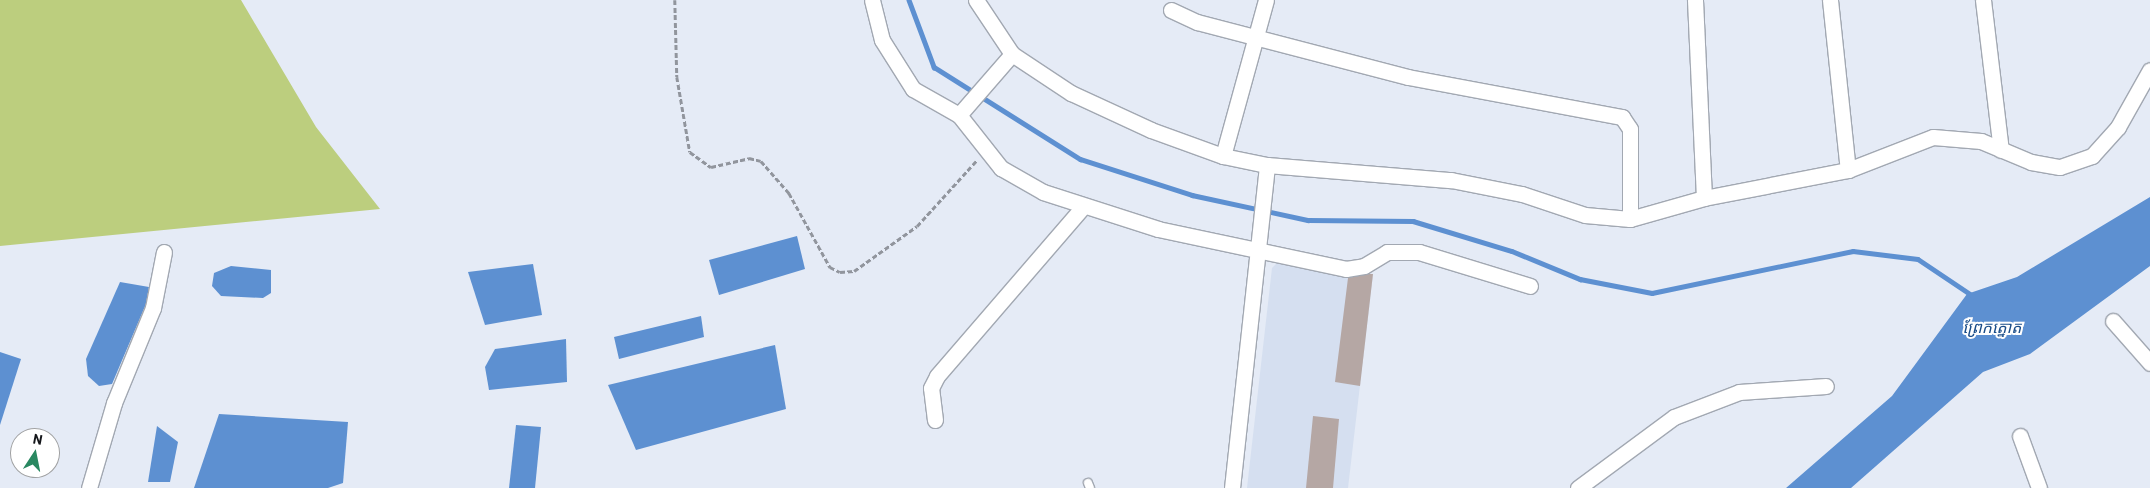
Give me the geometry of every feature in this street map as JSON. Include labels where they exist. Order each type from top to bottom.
[{"type":"street","points":[[872,0],[882,40],[913,89],[959,115],[985,152],[1018,177],[1083,207],[1255,252],[1346,269],[1364,266],[1387,252],[1419,252],[1530,286]]},
{"type":"street","points":[[976,0],[1012,54],[1071,92],[1151,130],[1223,156],[1267,165],[1451,180],[1522,194],[1585,215],[1630,219],[1704,198],[1848,170],[1933,137],[1981,141],[2031,162],[2060,167],[2092,156],[2118,127],[2150,70]]},
{"type":"street","points":[[1223,156],[1253,37],[1266,0]]},
{"type":"street","points":[[1696,0],[1704,198]]},
{"type":"street","points":[[1830,0],[1848,170]]},
{"type":"street","points":[[1984,0],[2002,150]]},
{"type":"street","points":[[1171,10],[1253,37],[1463,90],[1622,117],[1630,128],[1630,219]]},
{"type":"street","points":[[959,115],[1012,54]]},
{"type":"street","points":[[1232,488],[1255,252],[1267,165]]},
{"type":"street","points":[[935,420],[931,388],[937,376],[1083,207]]},
{"type":"street","points":[[89,488],[114,403],[153,308],[164,252]]},
{"type":"street","points":[[2113,321],[2150,363]]},
{"type":"street","points":[[1578,488],[1674,417],[1739,392],[1826,386]]},
{"type":"street","points":[[2020,436],[2039,488]]},
{"type":"path","points":[[675,0],[677,78],[690,152],[711,168],[749,158],[761,161],[789,193],[830,267],[840,272],[854,271],[917,226],[985,152]]},
{"type":"shaded area","points":[[1279,261],[1373,274],[1348,488],[1247,488],[1272,268]]},
{"type":"green space","points":[[0,0],[241,0],[316,127],[380,209],[0,246]]},
{"type":"water","name":"ព្រែកត្នោត","points":[[2150,197],[2150,266],[2030,354],[1983,372],[1851,488],[1786,488],[1892,396],[1967,294],[2017,277]]},
{"type":"water","points":[[797,236],[805,269],[719,295],[709,260]]},
{"type":"water","points":[[533,264],[542,315],[485,325],[468,272]]},
{"type":"water","points":[[231,266],[271,270],[271,293],[263,298],[221,296],[212,286],[214,273]]},
{"type":"water","points":[[120,282],[149,287],[146,304],[112,384],[99,386],[88,376],[86,359]]},
{"type":"water","points":[[701,316],[704,337],[619,359],[614,337]]},
{"type":"water","points":[[566,339],[567,382],[489,390],[485,367],[495,349]]},
{"type":"water","points":[[775,345],[786,409],[636,450],[608,385]]},
{"type":"water","points":[[0,352],[21,359],[0,425]]},
{"type":"water","points":[[219,414],[348,422],[343,483],[328,488],[194,488]]},
{"type":"water","points":[[516,425],[541,427],[535,488],[509,488]]},
{"type":"water","points":[[157,426],[178,442],[170,482],[148,482]]},
{"type":"building","points":[[1373,274],[1360,386],[1335,382],[1348,278]]},
{"type":"building","points":[[1313,416],[1339,419],[1333,488],[1306,488]]},
{"type":"waterway","points":[[909,0],[934,67],[1080,159],[1192,195],[1308,220],[1413,221],[1512,251],[1580,279],[1652,293],[1853,251],[1918,259],[1973,296]]}]
